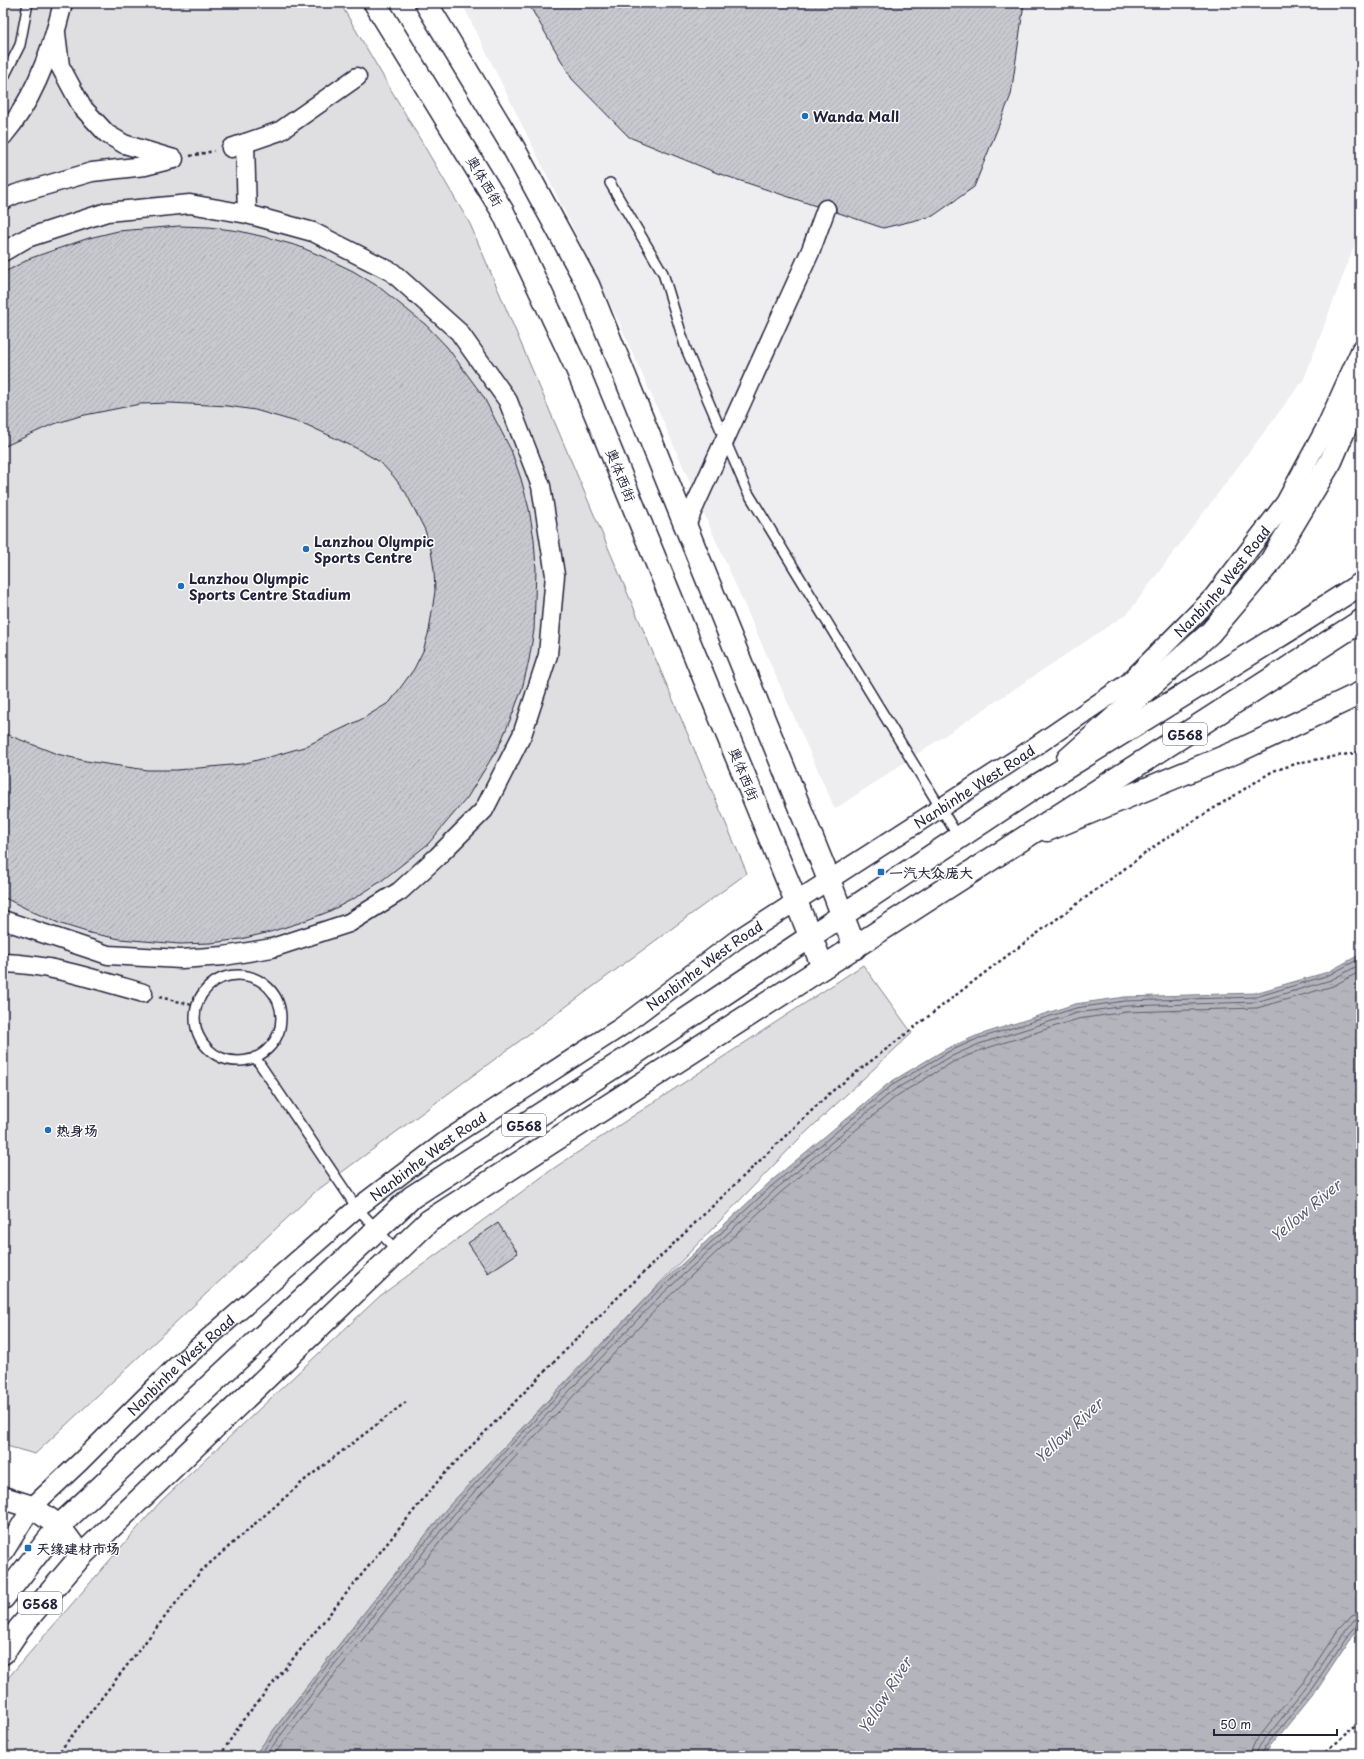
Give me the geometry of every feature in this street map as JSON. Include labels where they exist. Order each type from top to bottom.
[{"type":"main road","name":"奥体西街","points":[[375,3],[503,212],[577,369],[823,967]]},
{"type":"main road","points":[[426,3],[513,147],[588,285],[829,880],[854,948]]},
{"type":"main road","points":[[1038,785],[1210,633],[1271,561],[1331,461],[1361,391]]},
{"type":"main road","name":"Nanbinhe West Road","points":[[3,1598],[58,1526],[412,1197],[637,1052],[1038,785],[1290,630],[1361,584]]},
{"type":"main road","name":"G568","points":[[3,1653],[19,1629],[81,1556],[429,1221],[1358,623]]},
{"type":"main road","points":[[1018,842],[1236,752],[1361,693]]},
{"type":"main road","points":[[3,1498],[32,1507],[58,1526],[81,1556]]},
{"type":"street","points":[[3,136],[31,95],[56,33],[63,3]]},
{"type":"street","points":[[56,33],[60,66],[82,107],[107,134],[124,144],[174,159]]},
{"type":"street","points":[[247,214],[238,145],[280,131],[357,77]]},
{"type":"street","points":[[3,200],[16,194],[92,172],[145,166],[174,159]]},
{"type":"street","points":[[3,252],[27,238],[107,212],[190,204],[247,214],[313,232],[392,272],[459,332],[508,401],[541,486],[555,575],[548,655],[522,735],[484,810],[437,857],[400,891],[349,923],[272,948],[225,966],[181,959],[108,955],[3,920]]},
{"type":"street","points":[[686,525],[811,250],[826,209]]},
{"type":"street","name":"Nanbinhe West Road","points":[[3,1554],[32,1507],[80,1462],[174,1368],[357,1208],[451,1137],[621,1027],[736,940],[940,808],[1128,683],[1214,598],[1285,503],[1325,429],[1361,349]]},
{"type":"street","points":[[3,954],[23,963],[90,978],[143,993]]},
{"type":"street","points":[[3,963],[23,963]]},
{"type":"lane","points":[[3,79],[20,45],[28,3]]},
{"type":"lane","points":[[610,183],[663,273],[686,350],[747,491],[959,838]]},
{"type":"lane","points":[[225,966],[240,975],[254,978],[266,985],[276,996],[281,1010],[281,1025],[276,1038],[267,1050],[255,1057],[242,1061],[228,1060],[215,1054],[205,1045],[198,1033],[195,1019],[197,1006],[203,993],[213,983],[225,966]]},
{"type":"lane","points":[[255,1057],[357,1208],[397,1251]]},
{"type":"path","points":[[174,159],[238,145]]},
{"type":"path","points":[[220,1756],[243,1720],[443,1475],[612,1303],[831,1092],[996,964],[1162,841],[1272,771],[1302,762],[1361,752]]},
{"type":"path","points":[[143,993],[197,1006]]},
{"type":"path","points":[[56,1756],[201,1571],[306,1479],[406,1402]]},
{"type":"path","points":[[1321,1756],[1361,1722]]},
{"type":"shaded area","name":"Lanzhou Olympic Sports Centre","points":[[3,3],[340,3],[470,224],[747,873],[315,1192],[35,1454],[3,1445]]},
{"type":"shaded area","points":[[462,3],[1361,3],[1361,228],[1304,379],[1128,613],[835,809],[619,322]]},
{"type":"shaded area","points":[[863,965],[912,1033],[799,1139],[580,1366],[447,1508],[323,1665],[254,1756],[3,1756],[3,1685],[7,1679],[161,1501],[380,1296],[554,1168]]},
{"type":"water","name":"Yellow River","points":[[1361,954],[1361,1626],[1349,1640],[1316,1690],[1263,1756],[254,1756],[323,1665],[447,1508],[507,1444],[652,1292],[770,1182],[889,1083],[946,1049],[976,1036],[1075,1004],[1125,997],[1255,993],[1328,972]]},
{"type":"building","name":"Wanda Mall","points":[[528,3],[1024,3],[1011,95],[974,187],[933,216],[883,228],[836,212],[834,203],[829,199],[820,201],[816,206],[717,173],[629,137],[572,79]]},
{"type":"building","points":[[179,226],[209,227],[239,231],[298,246],[353,271],[379,287],[426,325],[447,347],[483,396],[511,450],[529,509],[534,539],[536,569],[534,630],[529,660],[522,689],[511,718],[499,746],[467,798],[428,844],[380,882],[355,898],[328,912],[270,932],[241,939],[211,943],[180,944],[120,939],[90,933],[61,924],[3,897],[3,733],[57,754],[86,761],[147,770],[177,770],[242,764],[304,747],[362,719],[390,702],[414,669],[423,651],[429,631],[435,591],[431,550],[425,530],[406,493],[394,477],[380,462],[356,448],[307,425],[255,410],[228,406],[170,403],[140,404],[80,416],[51,425],[3,447],[3,273],[31,258],[89,238],[118,231]]},
{"type":"building","points":[[498,1223],[518,1253],[488,1273],[468,1243]]},
{"type":"place","name":"Wanda Mall","points":[[805,116]]},
{"type":"place","name":"Lanzhou Olympic Sports Centre","points":[[306,549]]},
{"type":"place","name":"Lanzhou Olympic Sports Centre Stadium","points":[[181,586]]},
{"type":"place","name":"一汽大众庞大","points":[[881,872]]},
{"type":"place","name":"热身场","points":[[48,1130]]},
{"type":"place","name":"天缘建材市场","points":[[28,1548]]}]
